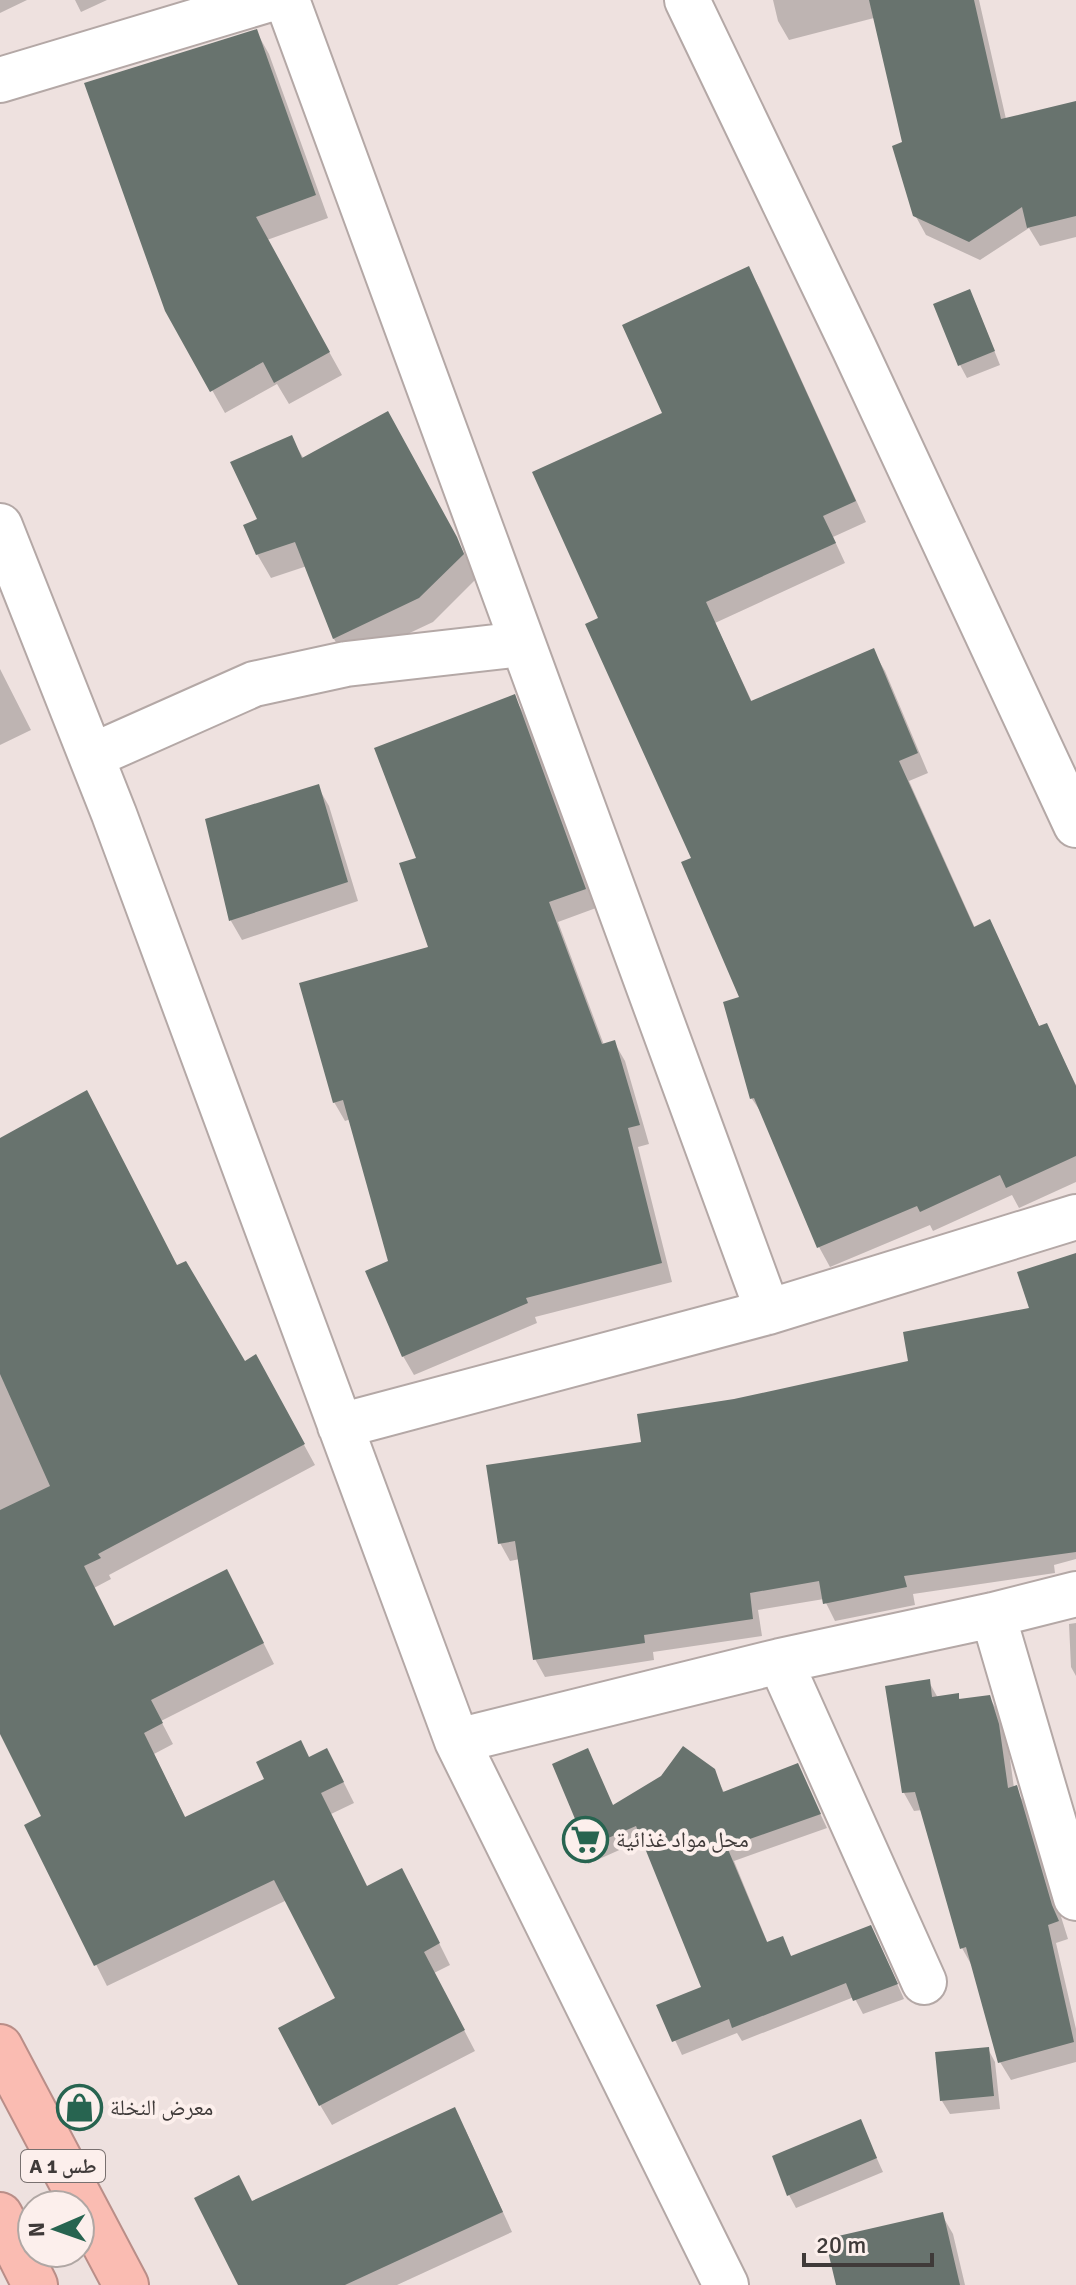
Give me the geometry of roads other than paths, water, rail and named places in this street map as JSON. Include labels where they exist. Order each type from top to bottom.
[{"type":"highway","name":"A 1 طس","points":[[0,2047],[126,2285]]},
{"type":"highway","points":[[0,2215],[35,2285]]},
{"type":"street","points":[[0,80],[267,0]]},
{"type":"street","points":[[287,0],[768,1312]]},
{"type":"street","points":[[687,0],[861,362],[1076,825]]},
{"type":"street","points":[[0,526],[92,756],[457,1741],[726,2285]]},
{"type":"street","points":[[92,756],[254,684],[346,664],[523,644]]},
{"type":"street","points":[[340,1426],[768,1312],[1076,1217]]},
{"type":"street","points":[[457,1741],[780,1661],[1076,1594]]},
{"type":"street","points":[[993,1615],[1076,1898]]},
{"type":"street","points":[[780,1661],[924,1982]]},
{"type":"place","name":"محل مواد غذائية","points":[[585,1839]]},
{"type":"place","name":"معرض النخلة","points":[[79,2107]]}]
